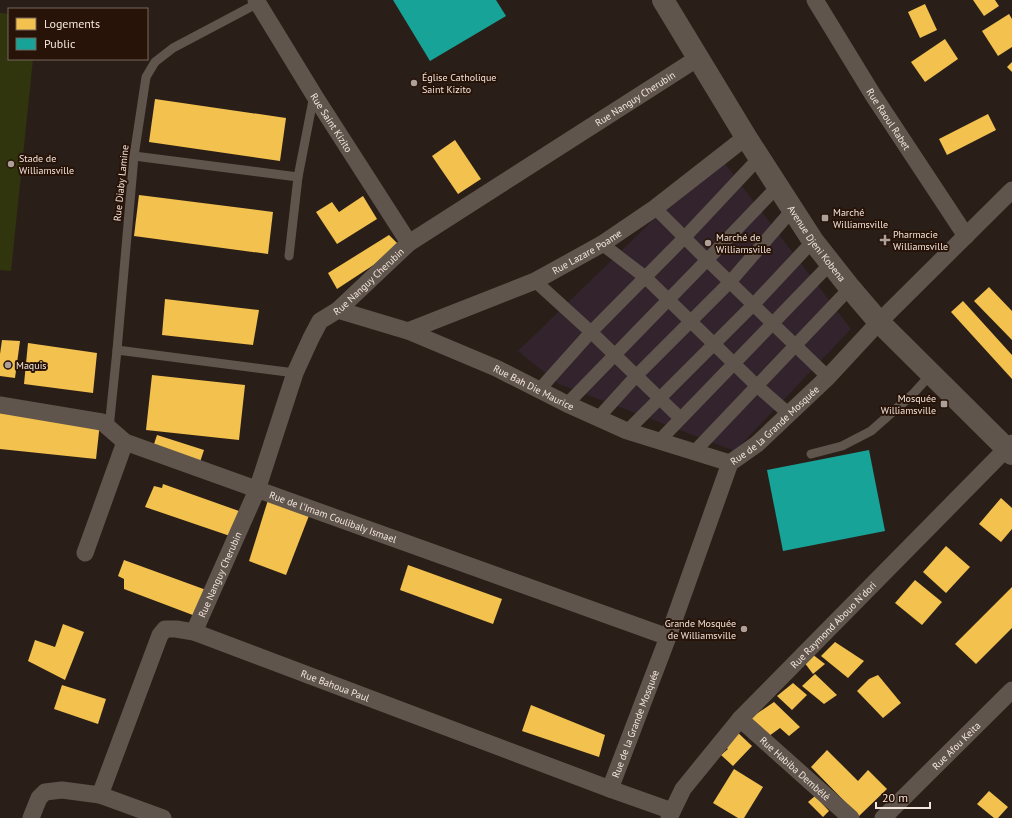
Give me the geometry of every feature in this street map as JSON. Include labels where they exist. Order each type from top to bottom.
[{"type":"street","name":"Avenue Djeni Kobena","points":[[663,0],[759,158],[813,241],[879,322],[931,374],[1010,448]]},
{"type":"street","name":"Rue Raoul Rabet","points":[[814,0],[873,96],[966,236]]},
{"type":"street","name":"Rue Saint Kizito","points":[[257,2],[314,96],[409,243]]},
{"type":"street","name":"Rue Nanguy Cherubin","points":[[194,632],[257,490],[295,373],[320,321],[338,310],[409,243],[698,58]]},
{"type":"street","name":"Rue Lazare Poame","points":[[408,331],[535,280],[602,244],[655,208],[746,137]]},
{"type":"street","points":[[539,390],[591,332],[684,238],[759,158]]},
{"type":"street","points":[[567,404],[778,186]]},
{"type":"street","name":"Rue de la Grande Mosquée","points":[[610,789],[668,637],[730,463],[757,444],[828,377],[879,322],[1012,190]]},
{"type":"street","points":[[655,208],[828,377]]},
{"type":"street","points":[[598,418],[636,376],[730,282],[793,210]]},
{"type":"street","points":[[627,431],[753,305],[813,241]]},
{"type":"street","points":[[602,244],[645,277],[757,386],[789,414]]},
{"type":"street","points":[[659,441],[831,263]]},
{"type":"street","points":[[535,280],[680,418]]},
{"type":"street","points":[[694,452],[850,288]]},
{"type":"street","name":"Rue Bah Die Maurice","points":[[338,310],[408,331],[496,368],[567,404],[627,431],[730,463]]},
{"type":"street","name":"Rue de l'Imam Coulibaly Ismael","points":[[0,405],[102,422],[125,442],[668,637]]},
{"type":"street","points":[[85,553],[125,442]]},
{"type":"street","name":"Rue Raymond Abouo N'dori","points":[[671,814],[684,789],[740,719],[1010,448]]},
{"type":"street","name":"Rue Bahoua Paul","points":[[100,795],[160,635],[165,629],[176,629],[194,632],[610,789],[671,814]]},
{"type":"street","name":"Rue Afou Keita","points":[[883,818],[1012,690]]},
{"type":"street","name":"Rue Habiba Dembélé","points":[[740,719],[851,818]]},
{"type":"street","points":[[31,818],[39,798],[45,792],[62,790],[100,795],[163,818]]},
{"type":"lane","name":"Rue Diaby Lamine","points":[[109,428],[118,350],[134,156],[146,77],[155,62],[173,48],[257,2]]},
{"type":"lane","points":[[289,256],[298,176],[314,96]]},
{"type":"lane","points":[[134,156],[298,176]]},
{"type":"lane","points":[[118,350],[295,373]]},
{"type":"lane","points":[[810,454],[842,446],[871,431],[913,394],[931,374]]},
{"type":"shaded area","name":"Marché de Williamsville","points":[[719,156],[851,329],[735,451],[559,384],[518,351]]},
{"type":"green space","name":"Stade de Williamsville","points":[[0,13],[8,14],[8,60],[33,60],[11,271],[0,270]]},
{"type":"building: Logements","points":[[973,0],[995,0],[999,6],[984,16]]},
{"type":"building: Logements","points":[[925,4],[937,30],[920,38],[908,12]]},
{"type":"building: Logements","points":[[1009,14],[1012,19],[1012,47],[998,56],[982,31]]},
{"type":"building: Logements","points":[[945,39],[958,59],[925,82],[911,62]]},
{"type":"building: Logements","points":[[1012,62],[1012,72],[1007,67]]},
{"type":"building: Logements","points":[[155,99],[286,118],[280,161],[149,142]]},
{"type":"building: Logements","points":[[988,114],[996,130],[947,155],[939,139]]},
{"type":"building: Logements","points":[[455,140],[481,179],[458,194],[432,156]]},
{"type":"building: Logements","points":[[139,195],[273,212],[268,254],[134,236]]},
{"type":"building: Logements","points":[[363,196],[377,219],[337,244],[316,212],[332,202],[339,212]]},
{"type":"building: Logements","points":[[389,235],[401,247],[337,289],[328,273]]},
{"type":"building: Logements","points":[[989,287],[1012,311],[1012,340],[974,301]]},
{"type":"building: Logements","points":[[165,299],[259,310],[253,345],[162,335]]},
{"type":"building: Logements","points":[[963,301],[1012,355],[1012,379],[951,312]]},
{"type":"building: Logements","name":"Maquis","points":[[2,340],[20,341],[15,378],[0,376],[0,354]]},
{"type":"building: Logements","points":[[28,343],[97,353],[93,393],[24,384]]},
{"type":"building: Logements","points":[[152,375],[245,385],[239,440],[146,430]]},
{"type":"building: Logements","points":[[0,413],[100,423],[96,459],[0,449]]},
{"type":"building: Logements","points":[[157,435],[204,450],[199,465],[152,450]]},
{"type":"building: Logements","points":[[163,484],[239,511],[230,536],[145,507],[154,486],[162,488]]},
{"type":"building: Logements","points":[[1001,498],[1012,508],[1012,529],[1001,542],[979,524]]},
{"type":"building: Logements","points":[[268,500],[310,513],[286,575],[249,561]]},
{"type":"building: Logements","points":[[946,546],[970,567],[946,593],[923,572]]},
{"type":"building: Logements","points":[[124,560],[209,591],[198,617],[124,589],[124,579],[118,576]]},
{"type":"building: Logements","points":[[408,565],[502,599],[493,624],[400,590]]},
{"type":"building: Logements","points":[[915,580],[942,602],[922,625],[895,603]]},
{"type":"building: Logements","points":[[1012,587],[1012,628],[976,664],[955,644]]},
{"type":"building: Logements","points":[[63,624],[84,632],[65,680],[28,661],[35,640],[55,647]]},
{"type":"building: Logements","points":[[835,642],[864,661],[848,678],[821,656]]},
{"type":"building: Logements","points":[[812,654],[825,664],[813,674],[804,662]]},
{"type":"building: Logements","points":[[815,674],[837,695],[824,704],[802,686]]},
{"type":"building: Logements","points":[[878,675],[901,703],[883,718],[857,691],[869,679]]},
{"type":"building: Logements","points":[[793,683],[807,695],[792,710],[777,696]]},
{"type":"building: Logements","points":[[62,685],[106,699],[98,724],[54,709]]},
{"type":"building: Logements","points":[[774,702],[800,727],[789,736],[780,728],[769,736],[749,719]]},
{"type":"building: Logements","points":[[531,705],[605,735],[599,757],[522,731]]},
{"type":"building: Logements","points":[[735,730],[752,746],[733,766],[721,755],[728,749],[721,743]]},
{"type":"building: Logements","points":[[827,750],[858,781],[868,770],[887,789],[859,816],[811,767]]},
{"type":"building: Logements","points":[[734,769],[763,787],[744,818],[738,818],[713,803]]},
{"type":"building: Logements","points":[[989,791],[1008,807],[998,818],[994,818],[977,804]]},
{"type":"building: Logements","points":[[815,796],[829,811],[823,817],[808,802]]},
{"type":"building: Public","name":"Église Catholique Saint Kizito","points":[[393,0],[496,0],[506,16],[430,61]]},
{"type":"building: Public","points":[[869,450],[885,531],[783,551],[767,470]]},
{"type":"place","name":"Église Catholique Saint Kizito","points":[[414,83]]},
{"type":"place","name":"Stade de Williamsville","points":[[11,164]]},
{"type":"place","name":"Marché Williamsville","points":[[825,218]]},
{"type":"place","name":"Pharmacie Williamsville","points":[[885,240]]},
{"type":"place","name":"Marché de Williamsville","points":[[708,243]]},
{"type":"place","name":"Maquis","points":[[8,365]]},
{"type":"place","name":"Mosquée Williamsville","points":[[944,404]]},
{"type":"place","name":"Grande Mosquée de Williamsville","points":[[744,629]]}]
